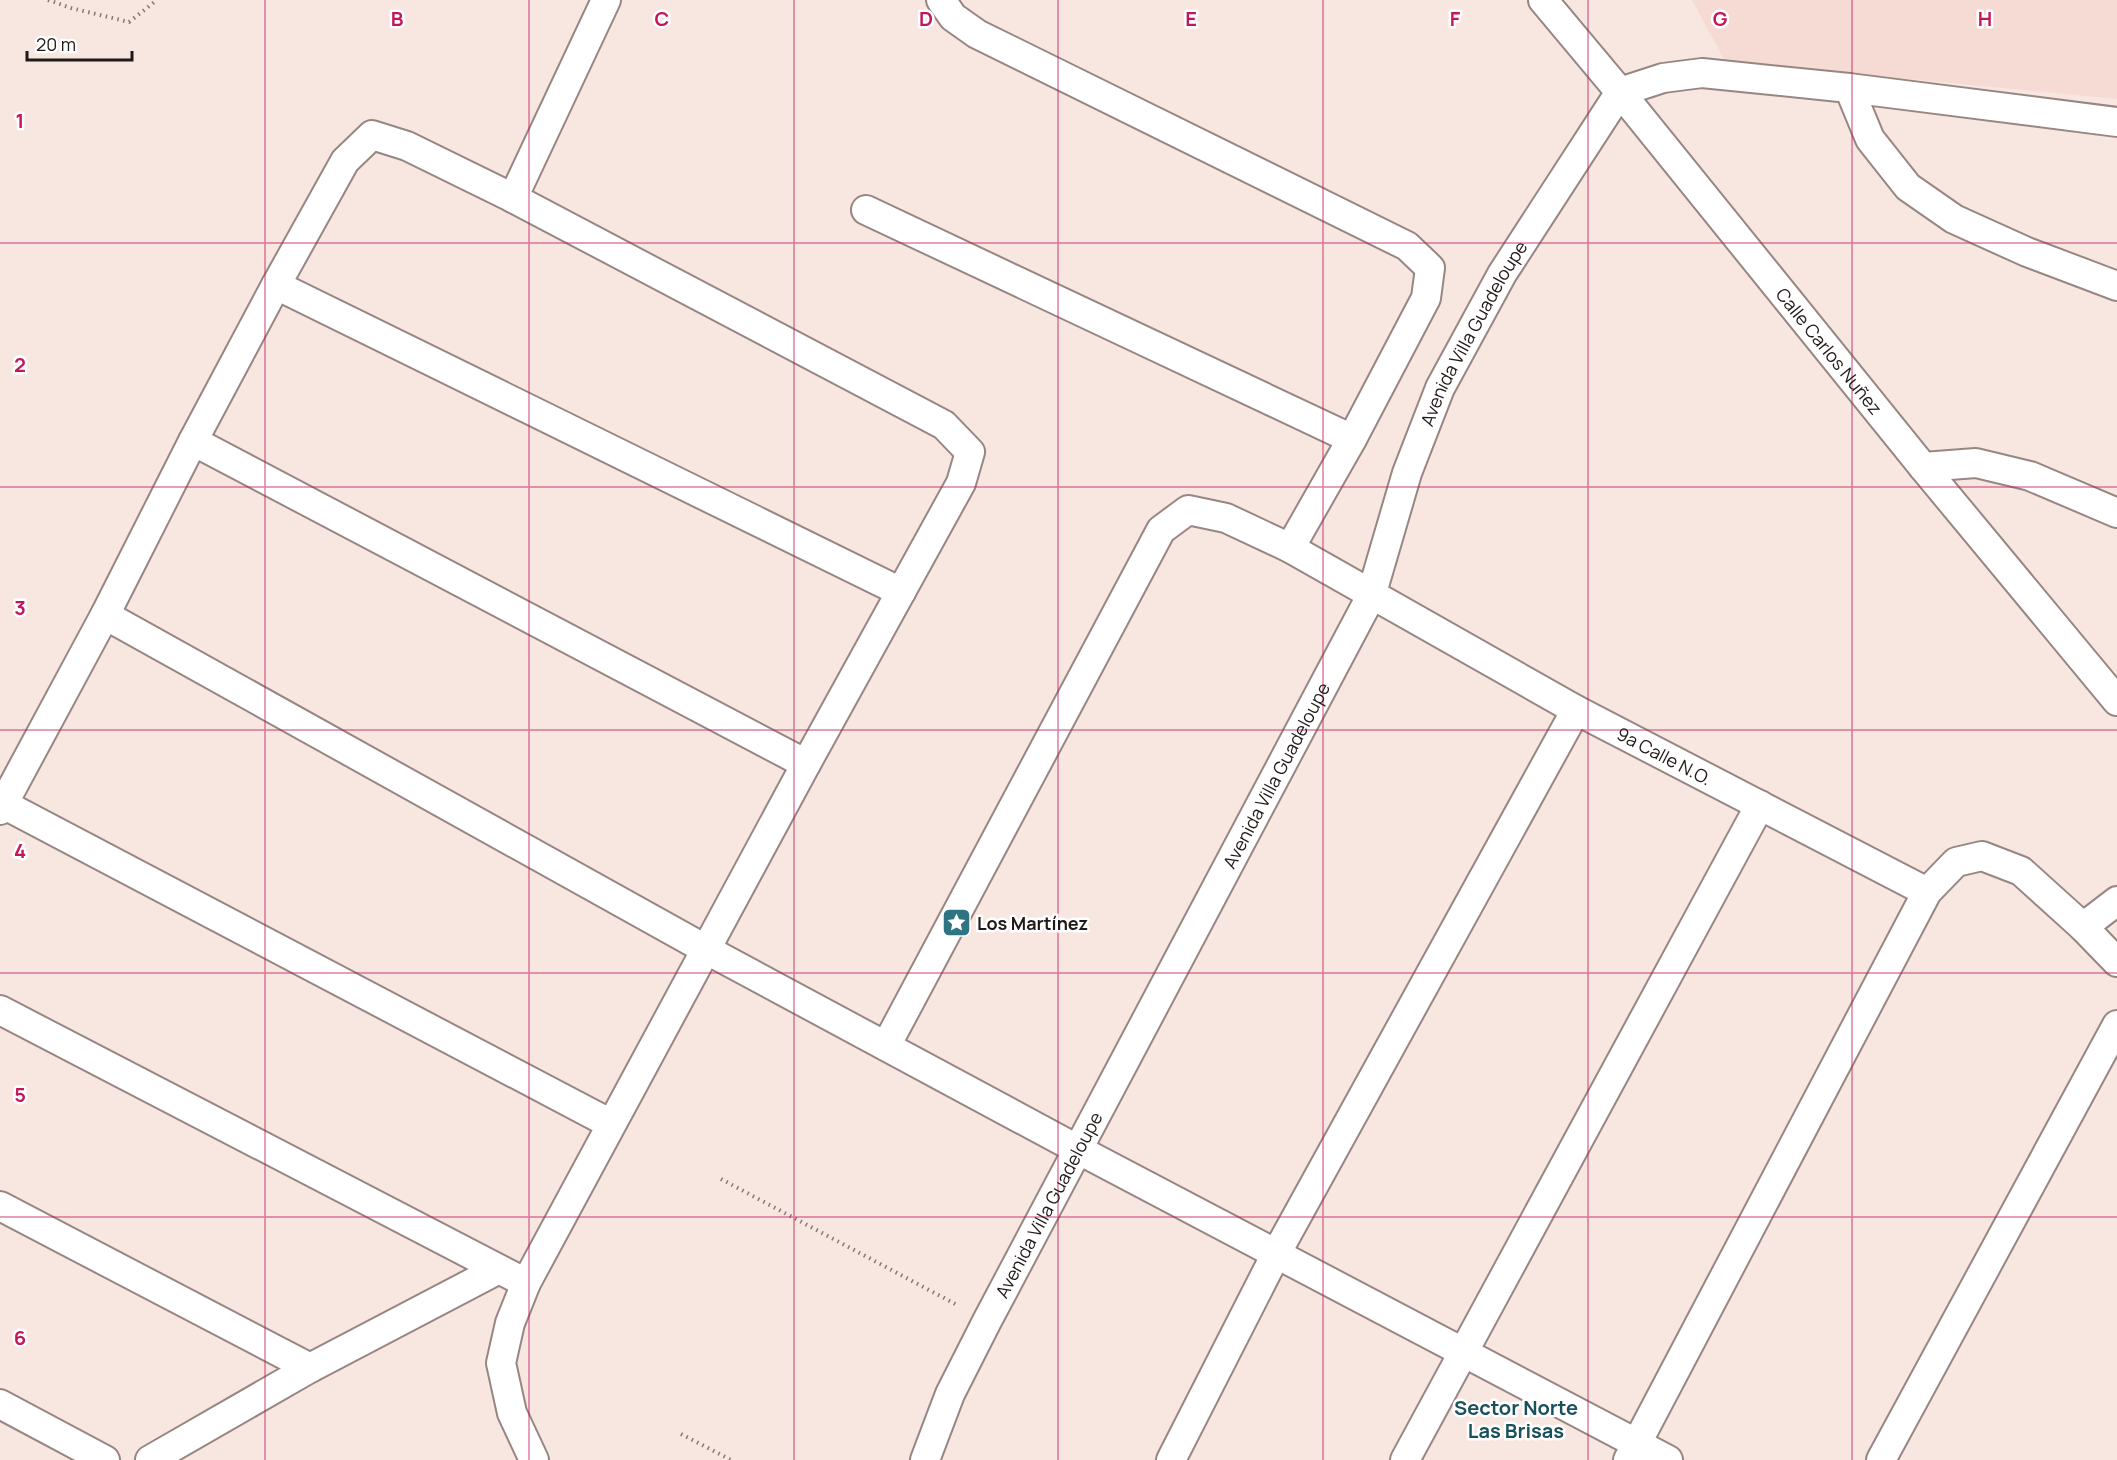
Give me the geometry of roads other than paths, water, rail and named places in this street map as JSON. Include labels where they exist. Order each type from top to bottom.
[{"type":"street","points":[[513,198],[606,0]]},
{"type":"street","points":[[941,0],[953,18],[976,34],[1407,246],[1430,268],[1426,298],[1352,440],[1290,548]]},
{"type":"street","name":"Calle Carlos Nuñez","points":[[1543,0],[1923,467],[2117,701]]},
{"type":"street","points":[[1620,92],[1664,78],[1702,73],[1849,88],[2117,122]]},
{"type":"street","points":[[1849,88],[1870,139],[1908,188],[1954,219],[2027,252],[2117,286]]},
{"type":"street","name":"Avenida Villa Guadeloupe","points":[[925,1460],[950,1394],[987,1321],[1371,596],[1407,473],[1440,387],[1502,274],[1620,92]]},
{"type":"street","points":[[534,1460],[512,1413],[501,1363],[510,1323],[526,1283],[806,764],[961,483],[970,452],[944,425],[513,198],[407,146],[372,135],[345,161],[276,285],[193,441],[105,615],[1,807],[611,1124]]},
{"type":"street","points":[[866,210],[1352,440]]},
{"type":"street","points":[[276,285],[901,592]]},
{"type":"street","points":[[193,441],[806,764]]},
{"type":"street","points":[[1923,467],[1976,464],[2030,476],[2117,513]]},
{"type":"street","name":"9a Calle N.O.","points":[[886,1046],[1161,530],[1188,510],[1226,518],[1290,548],[1371,596],[1576,710],[1927,892]]},
{"type":"street","points":[[105,615],[707,950],[1464,1353],[1633,1452],[1668,1460]]},
{"type":"street","points":[[1172,1460],[1276,1254],[1576,710]]},
{"type":"street","points":[[1405,1460],[1760,806]]},
{"type":"street","points":[[1633,1452],[1927,892],[1956,862],[1982,856],[2021,871],[2083,927],[2117,962]]},
{"type":"street","points":[[2083,927],[2117,901]]},
{"type":"street","points":[[0,1010],[497,1270],[526,1283]]},
{"type":"street","points":[[1881,1460],[2117,1025]]},
{"type":"street","points":[[0,1206],[310,1368]]},
{"type":"street","points":[[150,1460],[310,1368],[497,1270]]},
{"type":"street","points":[[0,1404],[105,1460]]},
{"type":"place","name":"Los Martínez","points":[[956,923]]},
{"type":"district","name":"Sector Norte Las Brisas","points":[[1516,1418]]}]
